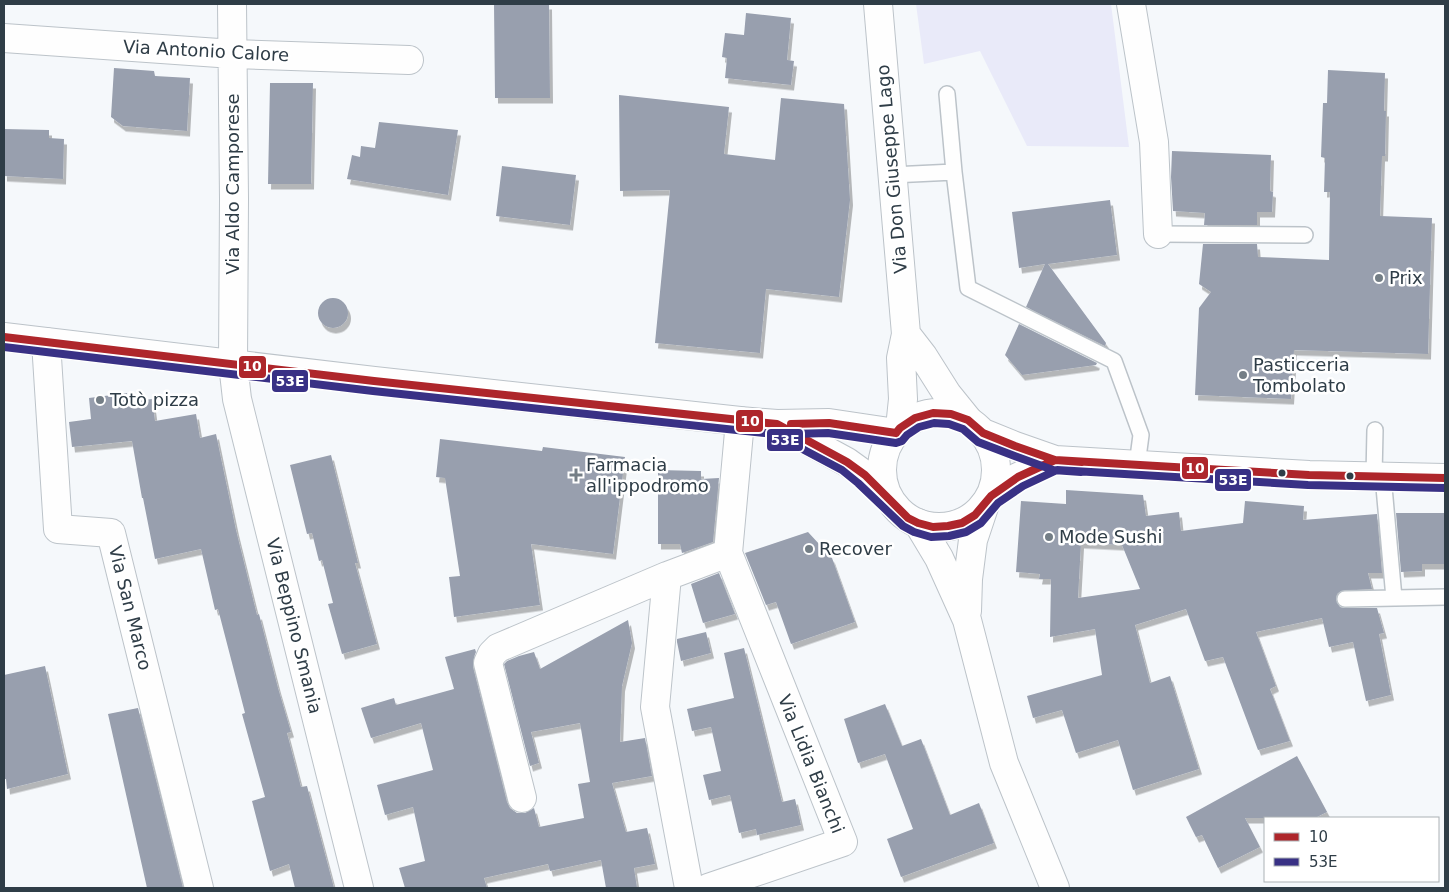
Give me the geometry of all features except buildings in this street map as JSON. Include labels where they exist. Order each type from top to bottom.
[{"type":"street","name":"Via Aldo Camporese","points":[[232,4],[233,364]]},
{"type":"street","name":"Via Don Giuseppe Lago","points":[[878,4],[906,334],[901,358],[903,399],[898,430]]},
{"type":"street","points":[[1131,4],[1154,142],[1158,234]]},
{"type":"street","name":"Via Antonio Calore","points":[[4,38],[233,54],[409,60]]},
{"type":"street","points":[[906,334],[923,356],[947,394],[992,447],[996,463],[996,480],[973,540],[968,579],[967,620]]},
{"type":"street","points":[[4,337],[740,421],[777,424],[829,423],[898,430]]},
{"type":"street","name":"Via San Marco","points":[[46,342],[58,529],[112,533],[199,888]]},
{"type":"street","name":"Via Beppino Smania","points":[[233,364],[237,399],[359,888]]},
{"type":"street","points":[[891,501],[884,488],[882,473],[883,459],[888,445],[898,430],[915,418],[933,413],[951,414],[1015,446],[1055,460],[1309,475],[1445,478]]},
{"type":"street","name":"Via Lidia Bianchi","points":[[708,888],[843,842],[728,554],[740,421]]},
{"type":"street","points":[[777,424],[847,462],[865,475],[908,518],[933,527],[948,526],[962,522],[975,515],[988,500],[1018,477],[1055,460]]},
{"type":"street","points":[[918,523],[939,558],[967,620],[1004,763],[1055,888]]},
{"type":"street","points":[[522,798],[488,663],[492,654],[498,648],[667,576],[728,554]]},
{"type":"street","points":[[667,576],[655,706],[689,888]]},
{"type":"lane","points":[[947,94],[968,288],[1114,361],[1141,435],[1137,465]]},
{"type":"lane","points":[[892,175],[954,172]]},
{"type":"lane","points":[[1158,234],[1306,235]]},
{"type":"lane","points":[[1375,430],[1394,598]]},
{"type":"lane","points":[[1345,599],[1445,597]]},
{"type":"shaded area","points":[[916,4],[1111,4],[1129,147],[1027,146],[980,51],[924,64]]},
{"type":"transit line","name":"10","points":[[4,337],[374,381],[777,424],[847,462],[865,475],[908,518],[933,527],[962,523],[975,515],[991,496],[1018,477],[1055,460],[1309,475],[1445,478]]},
{"type":"transit line","name":"53E","points":[[4,347],[373,391],[774,434],[842,470],[903,526],[914,532],[931,537],[949,536],[966,532],[981,523],[998,503],[1023,486],[1057,470],[1308,485],[1445,488]]},
{"type":"transit line","name":"10","points":[[896,433],[915,418],[933,413],[951,414],[968,420],[983,433],[1015,446],[1055,460],[1082,462]]},
{"type":"transit line","name":"10","points":[[791,424],[829,423],[896,433]]},
{"type":"transit line","name":"53E","points":[[791,434],[828,433],[896,443],[902,441],[919,427],[934,423],[949,424],[963,429],[978,442],[1053,470],[1081,472]]},
{"type":"place","name":"Prix","points":[[1379,278]]},
{"type":"place","name":"Pasticceria Tombolato","points":[[1243,375]]},
{"type":"place","name":"Totò pizza","points":[[100,400]]},
{"type":"place","name":"Farmacia all'ippodromo","points":[[576,475]]},
{"type":"place","name":"Mode Sushi","points":[[1049,537]]},
{"type":"place","name":"Recover","points":[[809,549]]}]
